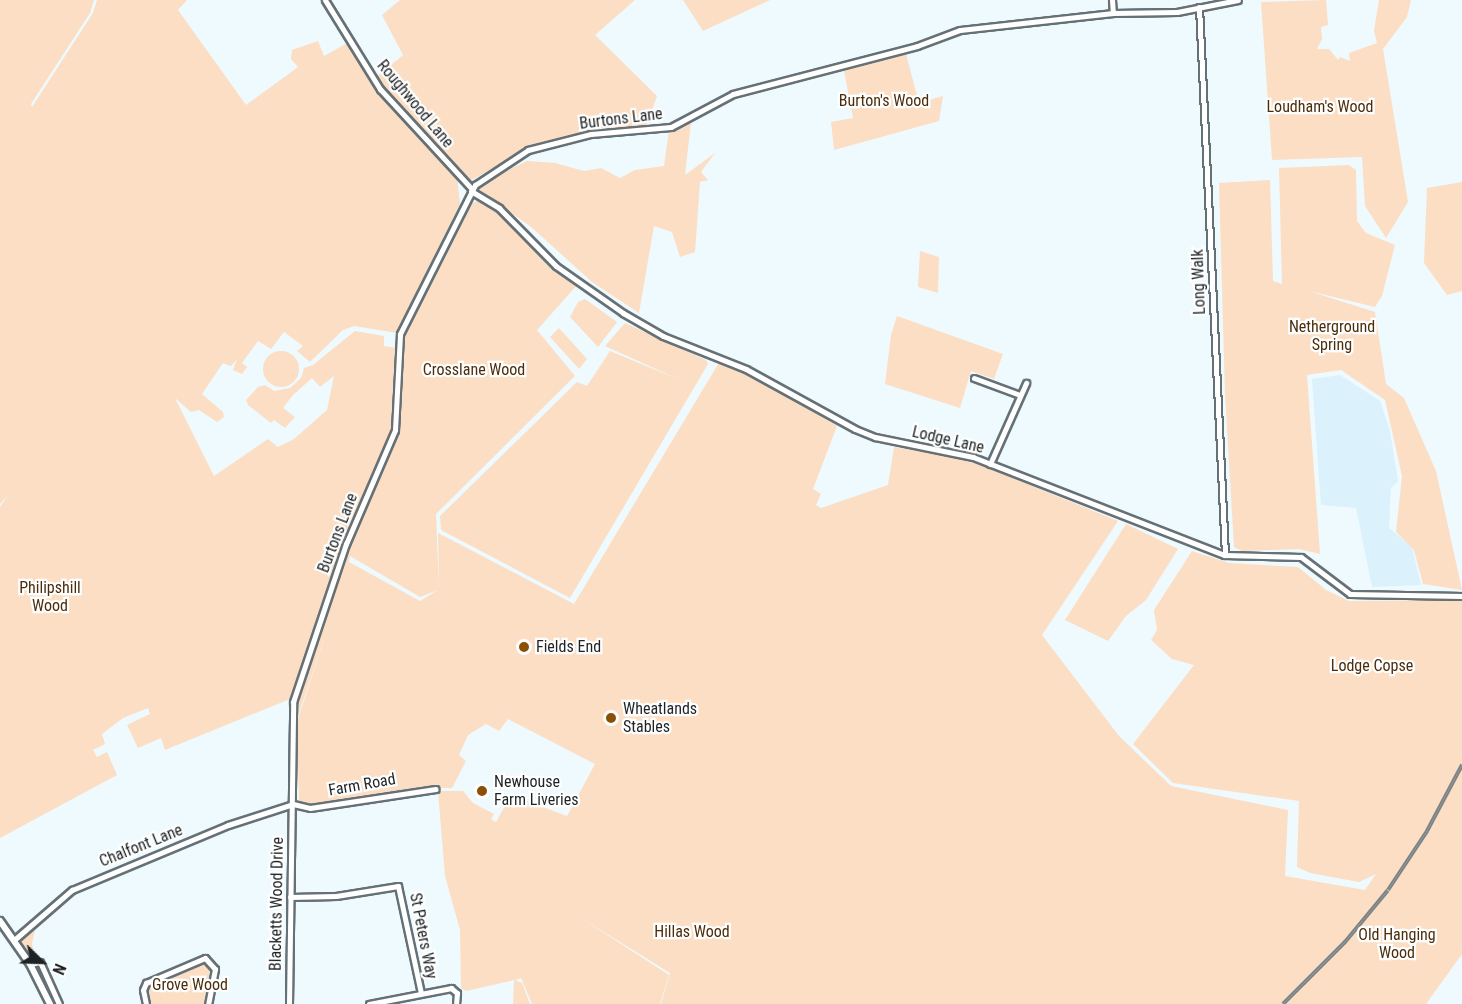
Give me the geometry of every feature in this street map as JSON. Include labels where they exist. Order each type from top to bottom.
[{"type":"street","name":"Roughwood Lane","points":[[326,0],[380,89],[471,190]]},
{"type":"street","points":[[1112,0],[1113,13]]},
{"type":"street","name":"Burtons Lane","points":[[293,804],[293,702],[346,544],[395,430],[400,334],[471,190],[482,179],[528,150],[591,134],[671,127],[733,94],[803,73],[896,52],[960,30],[1113,13],[1151,15],[1238,0]]},
{"type":"street","name":"Long Walk","points":[[1199,7],[1225,555]]},
{"type":"street","name":"Lodge Lane","points":[[471,190],[499,207],[556,266],[663,336],[746,369],[836,420],[875,436],[956,452],[1225,555],[1301,557],[1350,594],[1462,596]]},
{"type":"street","points":[[974,378],[1020,395]]},
{"type":"street","points":[[990,464],[1026,383]]},
{"type":"street","name":"Farm Road","points":[[293,804],[310,808],[436,789]]},
{"type":"street","name":"Blacketts Wood Drive","points":[[289,1004],[293,804]]},
{"type":"street","name":"Chalfont Lane","points":[[14,940],[72,890],[228,825],[293,804]]},
{"type":"street","name":"St Peters Way","points":[[290,897],[336,896],[398,886],[421,993]]},
{"type":"street","points":[[0,921],[30,964],[50,1004]]},
{"type":"street","points":[[146,1004],[143,990],[146,982],[205,958],[215,969],[208,1004]]},
{"type":"street","points":[[30,964],[40,962],[59,1004]]},
{"type":"street","points":[[369,1004],[451,988],[457,993],[456,1004]]},
{"type":"shaded area","points":[[1340,375],[1380,401],[1390,431],[1398,481],[1391,488],[1389,528],[1412,547],[1421,585],[1372,587],[1356,508],[1321,505],[1312,379]]},
{"type":"green space","name":"Philipshill Wood","points":[[0,0],[94,0],[90,13],[31,104],[32,107],[93,13],[97,0],[187,0],[178,10],[246,105],[298,67],[291,59],[292,50],[318,41],[324,56],[349,42],[377,88],[457,176],[460,204],[397,333],[354,326],[343,330],[310,362],[297,351],[303,346],[284,332],[271,349],[258,341],[242,363],[247,367],[242,374],[233,370],[237,359],[231,366],[223,363],[202,394],[223,412],[224,417],[217,422],[199,410],[191,412],[175,398],[214,476],[268,439],[278,447],[294,439],[327,410],[334,376],[320,387],[312,378],[293,395],[283,408],[295,417],[285,428],[274,420],[271,423],[248,405],[246,400],[258,387],[265,385],[274,391],[290,388],[301,378],[304,368],[313,365],[355,331],[384,336],[384,346],[396,348],[392,430],[346,538],[290,699],[165,750],[161,738],[138,748],[127,725],[150,714],[148,708],[123,718],[102,734],[105,744],[93,750],[97,757],[107,752],[117,775],[0,838],[0,507],[8,495],[0,504]]},
{"type":"green space","points":[[400,0],[635,0],[595,35],[657,96],[646,127],[601,128],[528,148],[470,181],[375,78],[403,55],[382,15]]},
{"type":"green space","points":[[683,0],[770,0],[703,31]]},
{"type":"green space","name":"Loudham's Wood","points":[[1326,0],[1328,25],[1321,27],[1322,39],[1317,49],[1329,49],[1338,60],[1340,57],[1350,61],[1349,53],[1377,43],[1374,31],[1379,0],[1411,0],[1407,17],[1383,49],[1408,202],[1386,238],[1365,206],[1362,157],[1272,160],[1261,2]]},
{"type":"green space","name":"Burton's Wood","points":[[906,54],[919,103],[943,96],[939,121],[834,150],[831,122],[853,118],[844,71]]},
{"type":"green space","points":[[691,122],[685,175],[715,153],[701,172],[708,180],[700,182],[695,252],[680,257],[672,232],[654,226],[639,313],[592,282],[530,226],[478,190],[499,174],[527,161],[555,163],[584,171],[601,168],[620,178],[635,170],[664,166],[669,130]]},
{"type":"green space","name":"Netherground Spring","points":[[1349,165],[1356,170],[1357,221],[1366,233],[1395,245],[1382,296],[1375,307],[1309,291],[1375,312],[1386,384],[1404,398],[1436,471],[1462,590],[1423,584],[1414,550],[1396,532],[1402,476],[1385,400],[1341,370],[1307,375],[1320,554],[1299,549],[1242,551],[1234,547],[1225,394],[1219,183],[1270,180],[1273,281],[1282,284],[1279,168]]},
{"type":"green space","points":[[1462,182],[1462,291],[1447,295],[1424,263],[1427,188]]},
{"type":"green space","points":[[480,200],[496,209],[555,267],[578,284],[537,330],[575,376],[436,514],[439,589],[438,533],[574,604],[720,361],[762,380],[837,426],[813,489],[821,494],[816,505],[821,508],[888,485],[894,447],[954,457],[988,468],[1118,521],[1042,635],[1119,736],[1171,786],[1288,810],[1285,876],[1365,890],[1376,874],[1359,882],[1310,873],[1297,867],[1299,801],[1173,783],[1133,744],[1194,665],[1172,659],[1151,640],[1157,630],[1154,610],[1192,551],[1229,563],[1298,567],[1326,590],[1349,601],[1462,600],[1462,954],[1426,1004],[661,1004],[670,973],[581,918],[669,975],[660,1004],[532,1004],[521,978],[515,980],[522,983],[530,1004],[513,1004],[514,980],[466,991],[461,988],[460,930],[445,876],[438,791],[463,791],[473,803],[494,814],[491,819],[496,822],[511,795],[567,816],[595,764],[508,719],[499,731],[486,724],[468,735],[459,755],[466,761],[452,788],[416,788],[333,803],[299,804],[297,722],[332,615],[296,722],[296,709],[348,546],[397,431],[402,337],[467,205]],"holes":[[[350,556],[420,597],[438,590],[420,601],[349,562]]]},
{"type":"green space","points":[[920,251],[939,257],[938,293],[918,287]]},
{"type":"green space","points":[[585,299],[617,322],[598,347],[570,317],[578,302]]},
{"type":"green space","points":[[897,316],[1003,354],[994,379],[971,371],[960,408],[885,384],[891,335]]},
{"type":"green space","points":[[625,323],[706,360],[708,364],[570,598],[441,530],[440,516],[577,382],[587,386],[610,351],[680,380],[605,346]]},
{"type":"green space","points":[[559,328],[587,359],[579,369],[550,337]]},
{"type":"green space","points":[[281,351],[294,356],[299,369],[294,382],[281,387],[268,382],[263,369],[268,356]]},
{"type":"green space","points":[[1126,524],[1178,549],[1146,600],[1126,616],[1108,641],[1065,620]]},
{"type":"green space","points":[[60,904],[62,907],[35,930],[32,944],[36,960],[32,962],[20,938]]},
{"type":"green space","name":"Grove Wood","points":[[205,960],[211,966],[204,1004],[148,1004],[146,986]]},
{"type":"railway","points":[[1283,1004],[1345,942],[1388,890],[1427,831],[1462,765]]},
{"type":"place","name":"Fields End","points":[[524,647]]},
{"type":"place","name":"Wheatlands Stables","points":[[611,718]]},
{"type":"place","name":"Newhouse Farm Liveries","points":[[482,791]]},
{"type":"park label","name":"Crosslane Wood","points":[[474,370]]},
{"type":"park label","name":"Lodge Copse","points":[[1372,666]]},
{"type":"park label","name":"Hillas Wood","points":[[692,932]]},
{"type":"park label","name":"Old Hanging Wood","points":[[1397,944]]}]
